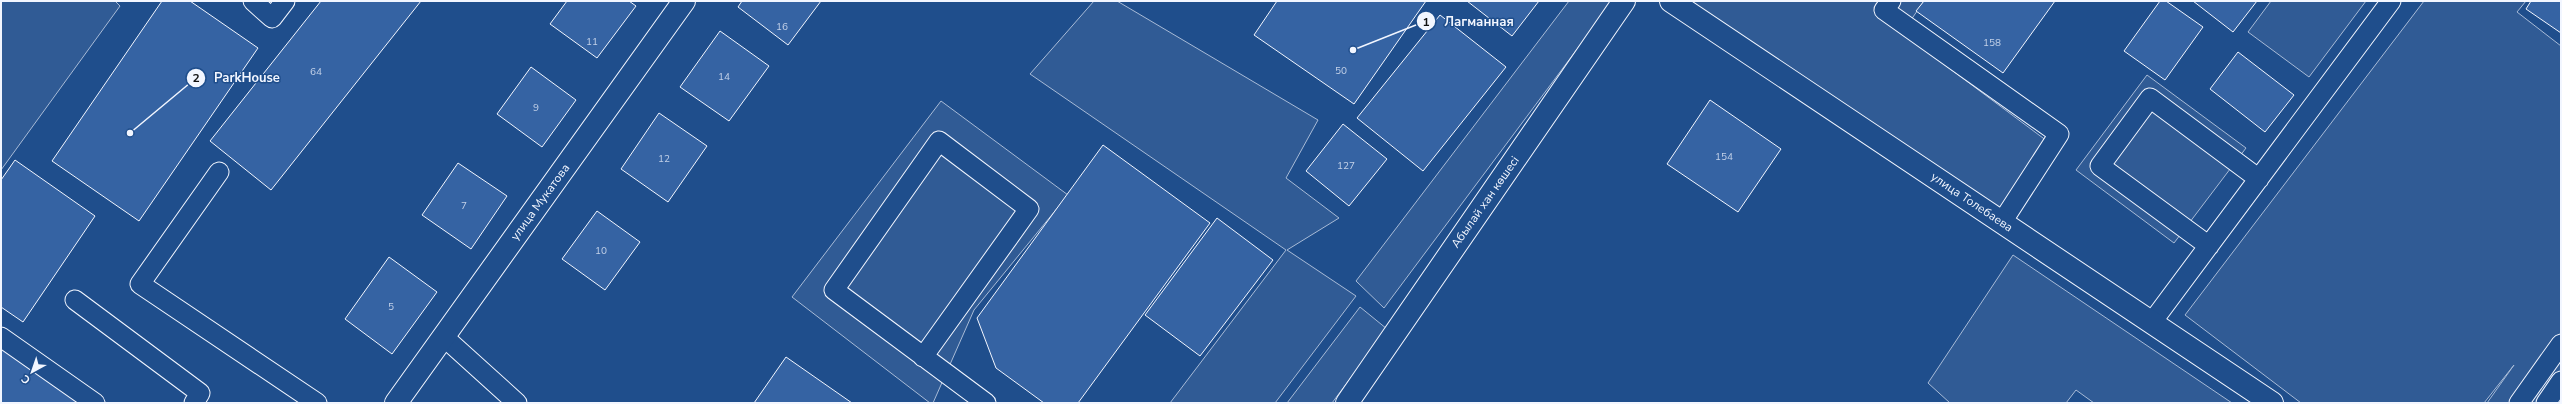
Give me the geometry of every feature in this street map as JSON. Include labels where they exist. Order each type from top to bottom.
[{"type":"street","name":"улица Мукатова","points":[[396,403],[684,1]]},
{"type":"street","name":"Абылай хан көшесі","points":[[1347,403],[1624,1]]},
{"type":"street","name":"улица Толебаева","points":[[1671,1],[2272,403]]},
{"type":"lane","points":[[253,1],[272,18],[285,1]]},
{"type":"lane","points":[[1891,1],[1884,10],[2059,134],[2002,222]]},
{"type":"lane","points":[[2152,322],[2391,1]]},
{"type":"lane","points":[[2209,246],[2100,166],[2150,98],[2259,179]]},
{"type":"lane","points":[[923,357],[1029,209],[939,141],[834,290],[923,357],[986,403]]},
{"type":"lane","points":[[219,172],[140,284],[317,403]]},
{"type":"lane","points":[[74,300],[200,393],[194,403]]},
{"type":"lane","points":[[1,337],[94,403]]},
{"type":"lane","points":[[444,337],[517,403]]},
{"type":"lane","points":[[2518,403],[2561,344]]},
{"type":"lane","points":[[2546,403],[2561,381]]},
{"type":"shaded area","points":[[1,1],[115,1],[120,6],[1,170]]},
{"type":"shaded area","points":[[1094,1],[1117,1],[1318,120],[1286,178],[1339,218],[1287,250],[1356,296],[1275,403],[1170,403],[1286,250],[1030,74]]},
{"type":"shaded area","points":[[1569,1],[1613,1],[1384,308],[1356,281]]},
{"type":"shaded area","points":[[1690,1],[1924,1],[1902,33],[2047,141],[2001,212]]},
{"type":"shaded area","points":[[2271,1],[2366,1],[2309,77],[2248,32]]},
{"type":"shaded area","points":[[2424,1],[2526,1],[2517,12],[2561,46],[2561,403],[2487,403],[2514,365],[2484,403],[2301,403],[2185,315]]},
{"type":"shaded area","points":[[2147,75],[2246,148],[2174,243],[2076,170]]},
{"type":"shaded area","points":[[941,101],[1068,195],[974,310],[933,403],[930,403],[792,297]]},
{"type":"shaded area","points":[[2013,255],[2232,403],[2094,403],[2076,390],[2066,403],[1950,403],[1928,383]]},
{"type":"shaded area","points":[[1360,307],[1387,329],[1332,403],[1287,403]]},
{"type":"building","points":[[162,1],[190,1],[258,48],[139,221],[52,161]]},
{"type":"building","points":[[321,1],[421,1],[271,190],[210,141]]},
{"type":"building","points":[[567,1],[629,1],[636,6],[597,58],[550,24]]},
{"type":"building","points":[[742,1],[821,1],[788,45],[738,7]]},
{"type":"building","points":[[1277,1],[1426,1],[1354,104],[1254,35]]},
{"type":"building","points":[[1467,1],[1539,1],[1512,36]]},
{"type":"building","points":[[1924,1],[2055,1],[2003,73],[1916,11]]},
{"type":"building","points":[[2160,1],[2166,1],[2203,27],[2165,80],[2124,51]]},
{"type":"building","points":[[2193,1],[2257,1],[2233,32]]},
{"type":"building","points":[[2531,1],[2561,1],[2561,33],[2526,9]]},
{"type":"building","points":[[1440,15],[1506,67],[1423,171],[1357,118]]},
{"type":"building","points":[[720,31],[769,66],[729,121],[680,87]]},
{"type":"building","points":[[2238,52],[2294,95],[2265,132],[2210,89]]},
{"type":"building","points":[[531,67],[576,100],[542,147],[497,114]]},
{"type":"building","points":[[1710,100],[1781,149],[1738,212],[1667,164]]},
{"type":"building","points":[[659,113],[707,146],[668,202],[621,169]]},
{"type":"building","points":[[1343,124],[1387,159],[1349,206],[1306,171]]},
{"type":"building","points":[[1103,145],[1210,223],[1078,403],[1044,403],[996,368],[977,318]]},
{"type":"building","points":[[15,160],[95,216],[23,322],[1,307],[1,180]]},
{"type":"building","points":[[458,163],[507,196],[471,249],[422,215]]},
{"type":"building","points":[[597,211],[640,242],[605,290],[562,259]]},
{"type":"building","points":[[1217,218],[1273,260],[1200,356],[1145,315]]},
{"type":"building","points":[[389,257],[437,292],[392,354],[345,319]]},
{"type":"building","points":[[1,347],[80,403],[1,403]]},
{"type":"building","points":[[786,357],[852,403],[754,403]]},
{"type":"place","name":"Лагманная","points":[[1353,50]]},
{"type":"place","name":"ParkHouse","points":[[130,133]]}]
